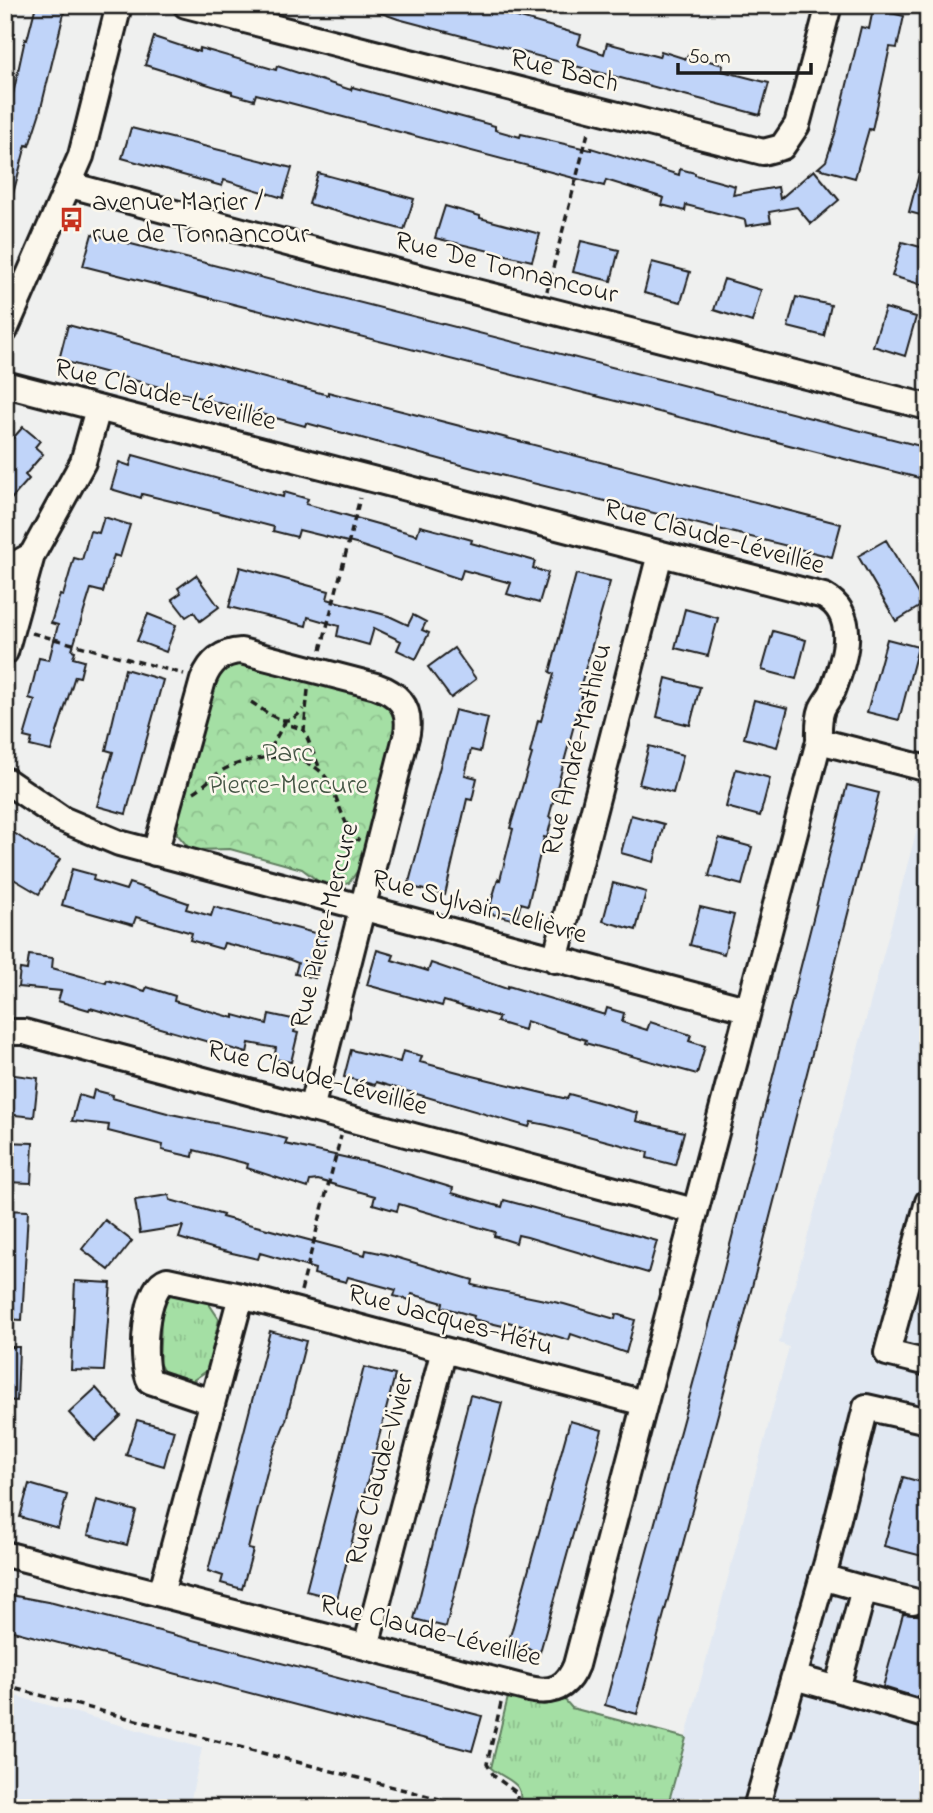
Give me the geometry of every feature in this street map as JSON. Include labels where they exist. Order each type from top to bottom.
[{"type":"street","points":[[5,330],[70,185],[94,110],[119,5]]},
{"type":"street","name":"Rue Bach","points":[[186,5],[763,152],[782,147],[797,125],[829,5]]},
{"type":"street","name":"Rue De Tonnancour","points":[[70,185],[351,260],[928,407]]},
{"type":"street","name":"Rue Claude-Léveillée","points":[[5,384],[824,596],[834,601],[845,617],[847,634],[833,690],[821,713],[819,741],[746,1009],[576,1665],[563,1685],[556,1690],[540,1692],[5,1554]]},
{"type":"street","points":[[5,652],[32,555],[83,462],[98,409]]},
{"type":"street","name":"Rue André-Mathieu","points":[[555,960],[660,554]]},
{"type":"street","points":[[5,570],[32,555]]},
{"type":"street","name":"Rue Pierre-Mercure","points":[[155,853],[206,671],[217,658],[231,651],[263,656],[386,690],[406,708],[407,733],[311,1109]]},
{"type":"street","points":[[819,741],[928,769]]},
{"type":"street","name":"Rue Sylvain-Lelièvre","points":[[5,780],[79,827],[106,839],[746,1009]]},
{"type":"street","name":"Rue Claude-Léveillée","points":[[5,1032],[24,1032],[694,1211]]},
{"type":"street","points":[[928,1202],[887,1353],[928,1363]]},
{"type":"street","name":"Rue Jacques-Hétu","points":[[212,1402],[150,1381],[145,1368],[150,1298],[158,1285],[167,1280],[241,1296],[644,1404]]},
{"type":"street","points":[[161,1594],[241,1296]]},
{"type":"street","name":"Rue Claude-Vivier","points":[[366,1647],[443,1350]]},
{"type":"street","points":[[756,1808],[822,1577],[866,1407],[928,1421]]},
{"type":"street","points":[[822,1577],[913,1601]]},
{"type":"street","points":[[837,1689],[864,1589]]},
{"type":"street","points":[[793,1677],[922,1714],[928,1712]]},
{"type":"path","points":[[546,296],[590,122]]},
{"type":"path","points":[[318,659],[362,490]]},
{"type":"path","points":[[23,630],[191,676]]},
{"type":"path","points":[[310,681],[304,708],[304,730],[349,830],[364,845]]},
{"type":"path","points":[[251,702],[284,723],[304,730]]},
{"type":"path","points":[[265,759],[270,744],[284,723],[290,722],[304,708]]},
{"type":"path","points":[[191,794],[230,766],[265,759],[304,761],[321,771]]},
{"type":"path","points":[[298,1300],[342,1131]]},
{"type":"path","points":[[5,1686],[474,1808]]},
{"type":"path","points":[[503,1695],[487,1764],[494,1776],[517,1793],[517,1800],[510,1808]]},
{"type":"shaded area","points":[[928,788],[928,1808],[667,1808],[789,1347],[779,1343]]},
{"type":"shaded area","points":[[5,1693],[202,1748],[189,1808],[5,1808]]},
{"type":"green space","name":"Parc Pierre-Mercure","points":[[232,663],[379,699],[392,709],[397,723],[358,870],[349,883],[335,887],[322,884],[302,869],[230,849],[197,850],[188,847],[177,834],[178,815],[214,680],[218,673]]},
{"type":"green space","points":[[172,1293],[207,1301],[219,1319],[208,1370],[192,1381],[165,1374],[159,1363],[162,1304]]},
{"type":"green space","points":[[508,1697],[544,1705],[565,1700],[572,1708],[686,1738],[667,1808],[519,1808],[521,1799],[518,1787],[491,1768]]},
{"type":"building","points":[[36,5],[66,5],[40,112],[29,146],[26,145],[10,205],[5,204],[5,131],[25,39],[27,40]]},
{"type":"building","points":[[374,5],[474,5],[581,35],[578,45],[604,54],[607,43],[659,57],[661,51],[686,59],[688,55],[723,65],[722,71],[769,83],[760,115],[398,19],[373,10]]},
{"type":"building","points":[[873,9],[904,16],[897,48],[890,47],[872,130],[869,129],[855,178],[818,168],[826,161],[835,134],[861,27],[869,29]]},
{"type":"building","points":[[154,37],[199,52],[200,48],[276,70],[277,66],[351,90],[352,87],[495,126],[495,130],[520,137],[521,134],[591,148],[679,175],[680,169],[695,173],[735,186],[733,195],[778,187],[780,199],[814,170],[839,200],[811,224],[797,207],[769,212],[771,222],[746,226],[745,220],[686,205],[685,211],[662,205],[664,198],[606,180],[604,186],[256,94],[254,100],[232,94],[145,65]]},
{"type":"building","points":[[131,128],[292,168],[283,198],[224,180],[222,186],[122,158]]},
{"type":"building","points":[[923,159],[928,160],[928,217],[909,212]]},
{"type":"building","points":[[318,173],[414,199],[404,230],[309,204]]},
{"type":"building","points":[[445,206],[540,234],[532,261],[435,238]]},
{"type":"building","points":[[92,234],[928,448],[923,479],[83,266]]},
{"type":"building","points":[[581,241],[619,250],[611,281],[573,272]]},
{"type":"building","points":[[902,242],[928,249],[928,267],[923,285],[892,276]]},
{"type":"building","points":[[652,262],[690,272],[681,302],[644,293]]},
{"type":"building","points":[[724,279],[761,290],[752,322],[714,310]]},
{"type":"building","points":[[796,297],[831,305],[824,336],[788,327]]},
{"type":"building","points":[[885,308],[916,317],[905,356],[873,346]]},
{"type":"building","points":[[68,325],[328,395],[328,392],[841,524],[832,557],[480,470],[306,423],[305,426],[59,360]]},
{"type":"building","points":[[23,427],[40,441],[35,447],[43,454],[25,475],[29,479],[5,506],[5,447]]},
{"type":"building","points":[[133,455],[283,497],[284,492],[308,499],[306,504],[417,535],[420,526],[535,561],[533,568],[548,573],[539,603],[507,594],[511,583],[463,570],[460,579],[356,544],[299,530],[297,537],[273,531],[274,527],[212,511],[142,494],[141,498],[111,489],[119,462],[130,466]]},
{"type":"building","points":[[104,517],[130,525],[120,557],[114,555],[103,592],[91,589],[72,650],[75,651],[73,658],[84,661],[80,677],[75,676],[51,751],[30,746],[32,739],[24,737],[35,700],[29,698],[39,658],[49,660],[58,625],[51,623],[60,595],[63,596],[74,558],[82,560],[90,531],[99,533]]},
{"type":"building","points":[[886,540],[924,604],[896,621],[858,556]]},
{"type":"building","points":[[240,567],[329,591],[327,599],[389,616],[408,625],[413,615],[426,622],[422,630],[429,633],[416,659],[397,650],[401,641],[374,628],[369,645],[337,636],[339,626],[308,617],[306,626],[229,607]]},
{"type":"building","points":[[576,574],[610,582],[579,691],[583,692],[549,817],[552,818],[547,838],[544,837],[528,905],[521,903],[516,920],[488,913],[498,879],[500,880],[513,829],[510,828],[532,754],[530,753],[538,720],[541,721],[554,674],[550,672]]},
{"type":"building","points":[[196,575],[219,607],[200,621],[194,612],[186,617],[172,599],[181,593],[178,588]]},
{"type":"building","points":[[685,609],[718,618],[708,656],[675,648]]},
{"type":"building","points":[[148,614],[176,625],[166,652],[137,641]]},
{"type":"building","points":[[773,631],[806,640],[796,679],[762,670]]},
{"type":"building","points":[[887,639],[918,647],[899,720],[867,712]]},
{"type":"building","points":[[454,648],[476,679],[451,698],[428,667]]},
{"type":"building","points":[[125,669],[163,680],[126,814],[97,806],[113,752],[106,750]]},
{"type":"building","points":[[666,678],[700,687],[690,725],[657,717]]},
{"type":"building","points":[[754,700],[788,708],[777,747],[744,738]]},
{"type":"building","points":[[455,710],[488,718],[480,752],[471,750],[465,775],[477,778],[472,800],[467,799],[445,895],[408,886]]},
{"type":"building","points":[[649,746],[683,755],[673,793],[639,784]]},
{"type":"building","points":[[736,769],[770,778],[760,816],[726,807]]},
{"type":"building","points":[[847,785],[879,793],[745,1314],[637,1714],[605,1705],[718,1292]]},
{"type":"building","points":[[631,815],[664,824],[654,862],[621,853]]},
{"type":"building","points":[[5,827],[35,847],[60,859],[39,894],[5,874]]},
{"type":"building","points":[[719,838],[752,847],[742,885],[709,876]]},
{"type":"building","points":[[72,869],[94,875],[93,880],[126,890],[129,883],[144,888],[188,903],[186,909],[211,916],[214,907],[326,936],[315,978],[295,974],[298,963],[285,958],[224,943],[222,949],[190,940],[192,933],[136,917],[133,925],[62,905]]},
{"type":"building","points":[[613,883],[646,892],[636,930],[603,921]]},
{"type":"building","points":[[700,907],[734,915],[724,954],[690,945]]},
{"type":"building","points":[[377,950],[394,955],[392,960],[428,971],[431,963],[507,989],[508,986],[605,1015],[607,1008],[624,1013],[622,1022],[647,1030],[650,1022],[691,1035],[689,1041],[705,1046],[697,1074],[585,1043],[586,1040],[526,1021],[524,1030],[497,1022],[499,1017],[444,1001],[442,1006],[367,985]]},
{"type":"building","points":[[29,955],[53,958],[52,968],[145,991],[147,987],[175,996],[174,1001],[234,1018],[234,1015],[267,1024],[269,1014],[297,1020],[294,1032],[298,1033],[291,1062],[274,1059],[276,1048],[249,1043],[247,1053],[58,1001],[61,991],[18,987],[20,969],[27,970]]},
{"type":"building","points":[[351,1050],[400,1062],[403,1051],[422,1056],[420,1062],[473,1076],[567,1099],[569,1094],[638,1113],[636,1121],[684,1132],[675,1165],[647,1158],[648,1152],[547,1125],[531,1122],[529,1127],[376,1082],[375,1085],[344,1077]]},
{"type":"building","points":[[7,1074],[38,1078],[34,1117],[5,1114]]},
{"type":"building","points":[[94,1090],[113,1095],[112,1098],[171,1114],[268,1134],[287,1139],[285,1144],[375,1164],[453,1188],[452,1193],[502,1207],[504,1200],[657,1241],[648,1273],[527,1237],[518,1235],[516,1243],[494,1236],[495,1232],[399,1204],[397,1211],[373,1204],[375,1196],[318,1180],[310,1181],[308,1188],[247,1168],[248,1164],[194,1150],[193,1157],[162,1150],[163,1145],[108,1131],[109,1125],[72,1121],[79,1095],[92,1099]]},
{"type":"building","points":[[5,1142],[33,1143],[31,1183],[5,1182]]},
{"type":"building","points":[[169,1195],[170,1200],[223,1215],[222,1217],[365,1255],[366,1250],[385,1254],[473,1280],[472,1285],[564,1304],[615,1319],[616,1314],[635,1320],[626,1353],[571,1334],[569,1340],[505,1321],[503,1326],[473,1319],[474,1316],[442,1307],[443,1303],[412,1294],[410,1300],[394,1296],[396,1290],[348,1277],[346,1282],[314,1274],[315,1269],[260,1253],[258,1259],[215,1249],[179,1238],[183,1226],[140,1233],[135,1200]]},
{"type":"building","points":[[5,1210],[28,1211],[22,1320],[5,1319]]},
{"type":"building","points":[[105,1220],[132,1241],[109,1270],[82,1249]]},
{"type":"building","points":[[75,1281],[111,1283],[104,1371],[71,1370]]},
{"type":"building","points":[[270,1331],[306,1341],[286,1420],[270,1460],[248,1549],[253,1550],[242,1589],[221,1583],[223,1576],[208,1571]]},
{"type":"building","points":[[5,1347],[19,1347],[17,1401],[5,1400]]},
{"type":"building","points":[[364,1367],[395,1375],[337,1599],[306,1591]]},
{"type":"building","points":[[96,1388],[121,1416],[95,1441],[69,1413]]},
{"type":"building","points":[[470,1395],[502,1403],[446,1627],[414,1619]]},
{"type":"building","points":[[137,1420],[174,1430],[164,1466],[126,1455]]},
{"type":"building","points":[[570,1421],[602,1430],[540,1652],[508,1644]]},
{"type":"building","points":[[903,1477],[928,1484],[926,1557],[884,1546]]},
{"type":"building","points":[[29,1484],[67,1495],[58,1528],[20,1517]]},
{"type":"building","points":[[97,1500],[136,1511],[127,1545],[88,1535]]},
{"type":"building","points":[[5,1594],[53,1603],[482,1716],[472,1751],[5,1629]]},
{"type":"building","points":[[903,1614],[928,1616],[928,1665],[919,1698],[883,1687]]},
{"type":"place","name":"avenue Marier / rue de Tonnancour","points":[[72,219]]}]
